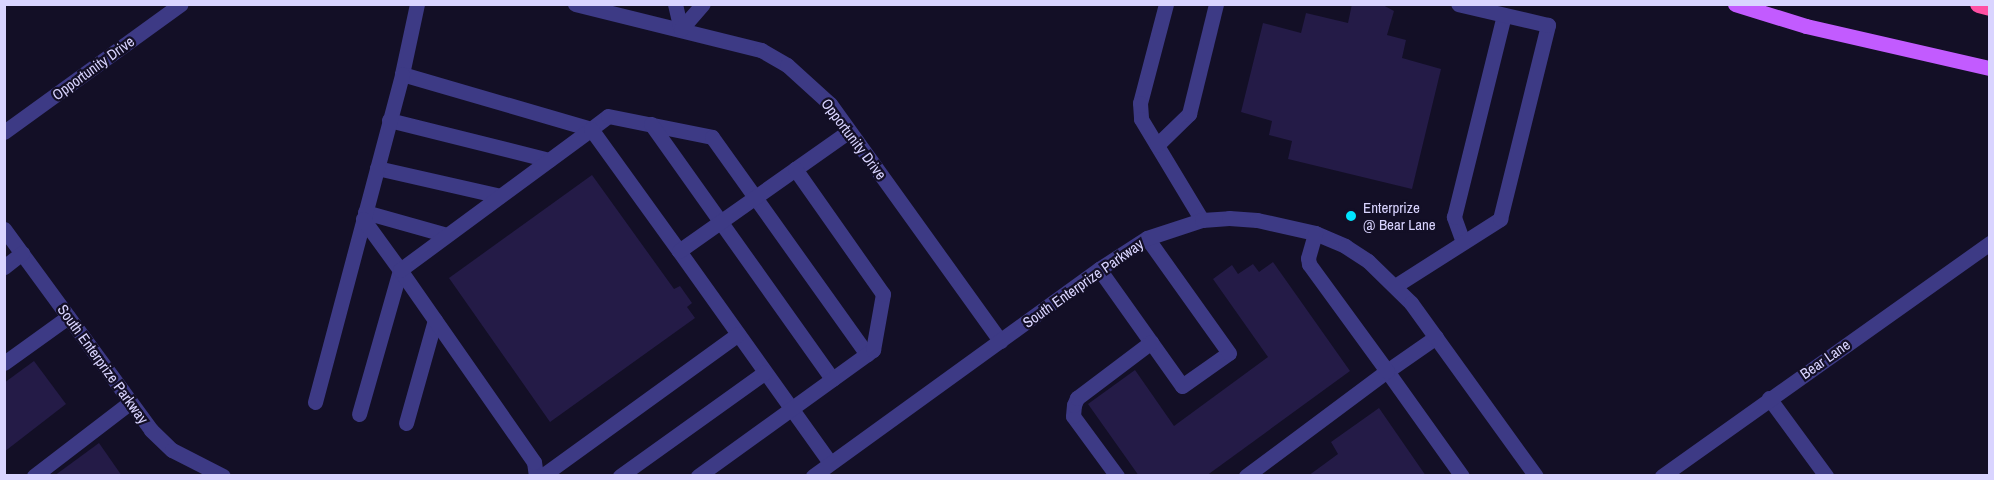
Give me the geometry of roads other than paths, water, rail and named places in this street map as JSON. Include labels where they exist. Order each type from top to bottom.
[{"type":"highway","points":[[1979,4],[1989,7]]},
{"type":"main road","points":[[1734,4],[1806,26],[1989,68]]},
{"type":"street","name":"Opportunity Drive","points":[[4,132],[181,4]]},
{"type":"street","points":[[315,402],[402,74],[417,4]]},
{"type":"street","name":"Opportunity Drive","points":[[575,4],[681,28],[761,50],[787,65],[819,92],[1000,341]]},
{"type":"street","points":[[675,4],[681,28]]},
{"type":"street","points":[[681,28],[703,4]]},
{"type":"street","points":[[1166,4],[1140,103],[1141,119],[1202,220]]},
{"type":"street","points":[[1157,146],[1189,114],[1216,4]]},
{"type":"street","points":[[1395,286],[1500,219],[1548,25],[1458,4]]},
{"type":"street","points":[[1463,242],[1454,218],[1504,15]]},
{"type":"street","points":[[402,74],[591,129],[830,463]]},
{"type":"street","points":[[360,414],[400,270],[608,116],[711,136],[867,354]]},
{"type":"street","points":[[389,120],[549,160]]},
{"type":"street","points":[[651,124],[832,379]]},
{"type":"street","points":[[679,251],[849,131]]},
{"type":"street","points":[[377,168],[500,196]]},
{"type":"street","points":[[698,476],[873,350],[883,294],[795,169]]},
{"type":"street","points":[[364,215],[447,235]]},
{"type":"street","points":[[364,215],[534,462],[536,476]]},
{"type":"street","name":"South Enterprize Parkway","points":[[813,476],[1099,269],[1147,238],[1202,220],[1257,220],[1315,233],[1345,246],[1368,261],[1395,286],[1436,338],[1536,476]]},
{"type":"street","name":"South Enterprize Parkway","points":[[4,229],[129,403],[172,450],[223,476]]},
{"type":"street","points":[[1315,233],[1308,258],[1309,264],[1462,476]]},
{"type":"street","points":[[1099,269],[1182,386],[1229,353],[1147,238]]},
{"type":"street","name":"Bear Lane","points":[[1662,476],[1989,243]]},
{"type":"street","points":[[4,267],[22,253]]},
{"type":"street","points":[[4,363],[68,317]]},
{"type":"street","points":[[406,423],[435,320]]},
{"type":"street","points":[[542,476],[738,334]]},
{"type":"street","points":[[1246,476],[1387,371],[1436,338]]},
{"type":"street","points":[[1117,476],[1074,416],[1074,405],[1077,398],[1151,342]]},
{"type":"street","points":[[620,476],[765,372]]},
{"type":"street","points":[[1769,398],[1826,476]]},
{"type":"street","points":[[34,476],[129,403]]},
{"type":"place","name":"Enterprize @ Bear Lane","points":[[1351,216]]}]
